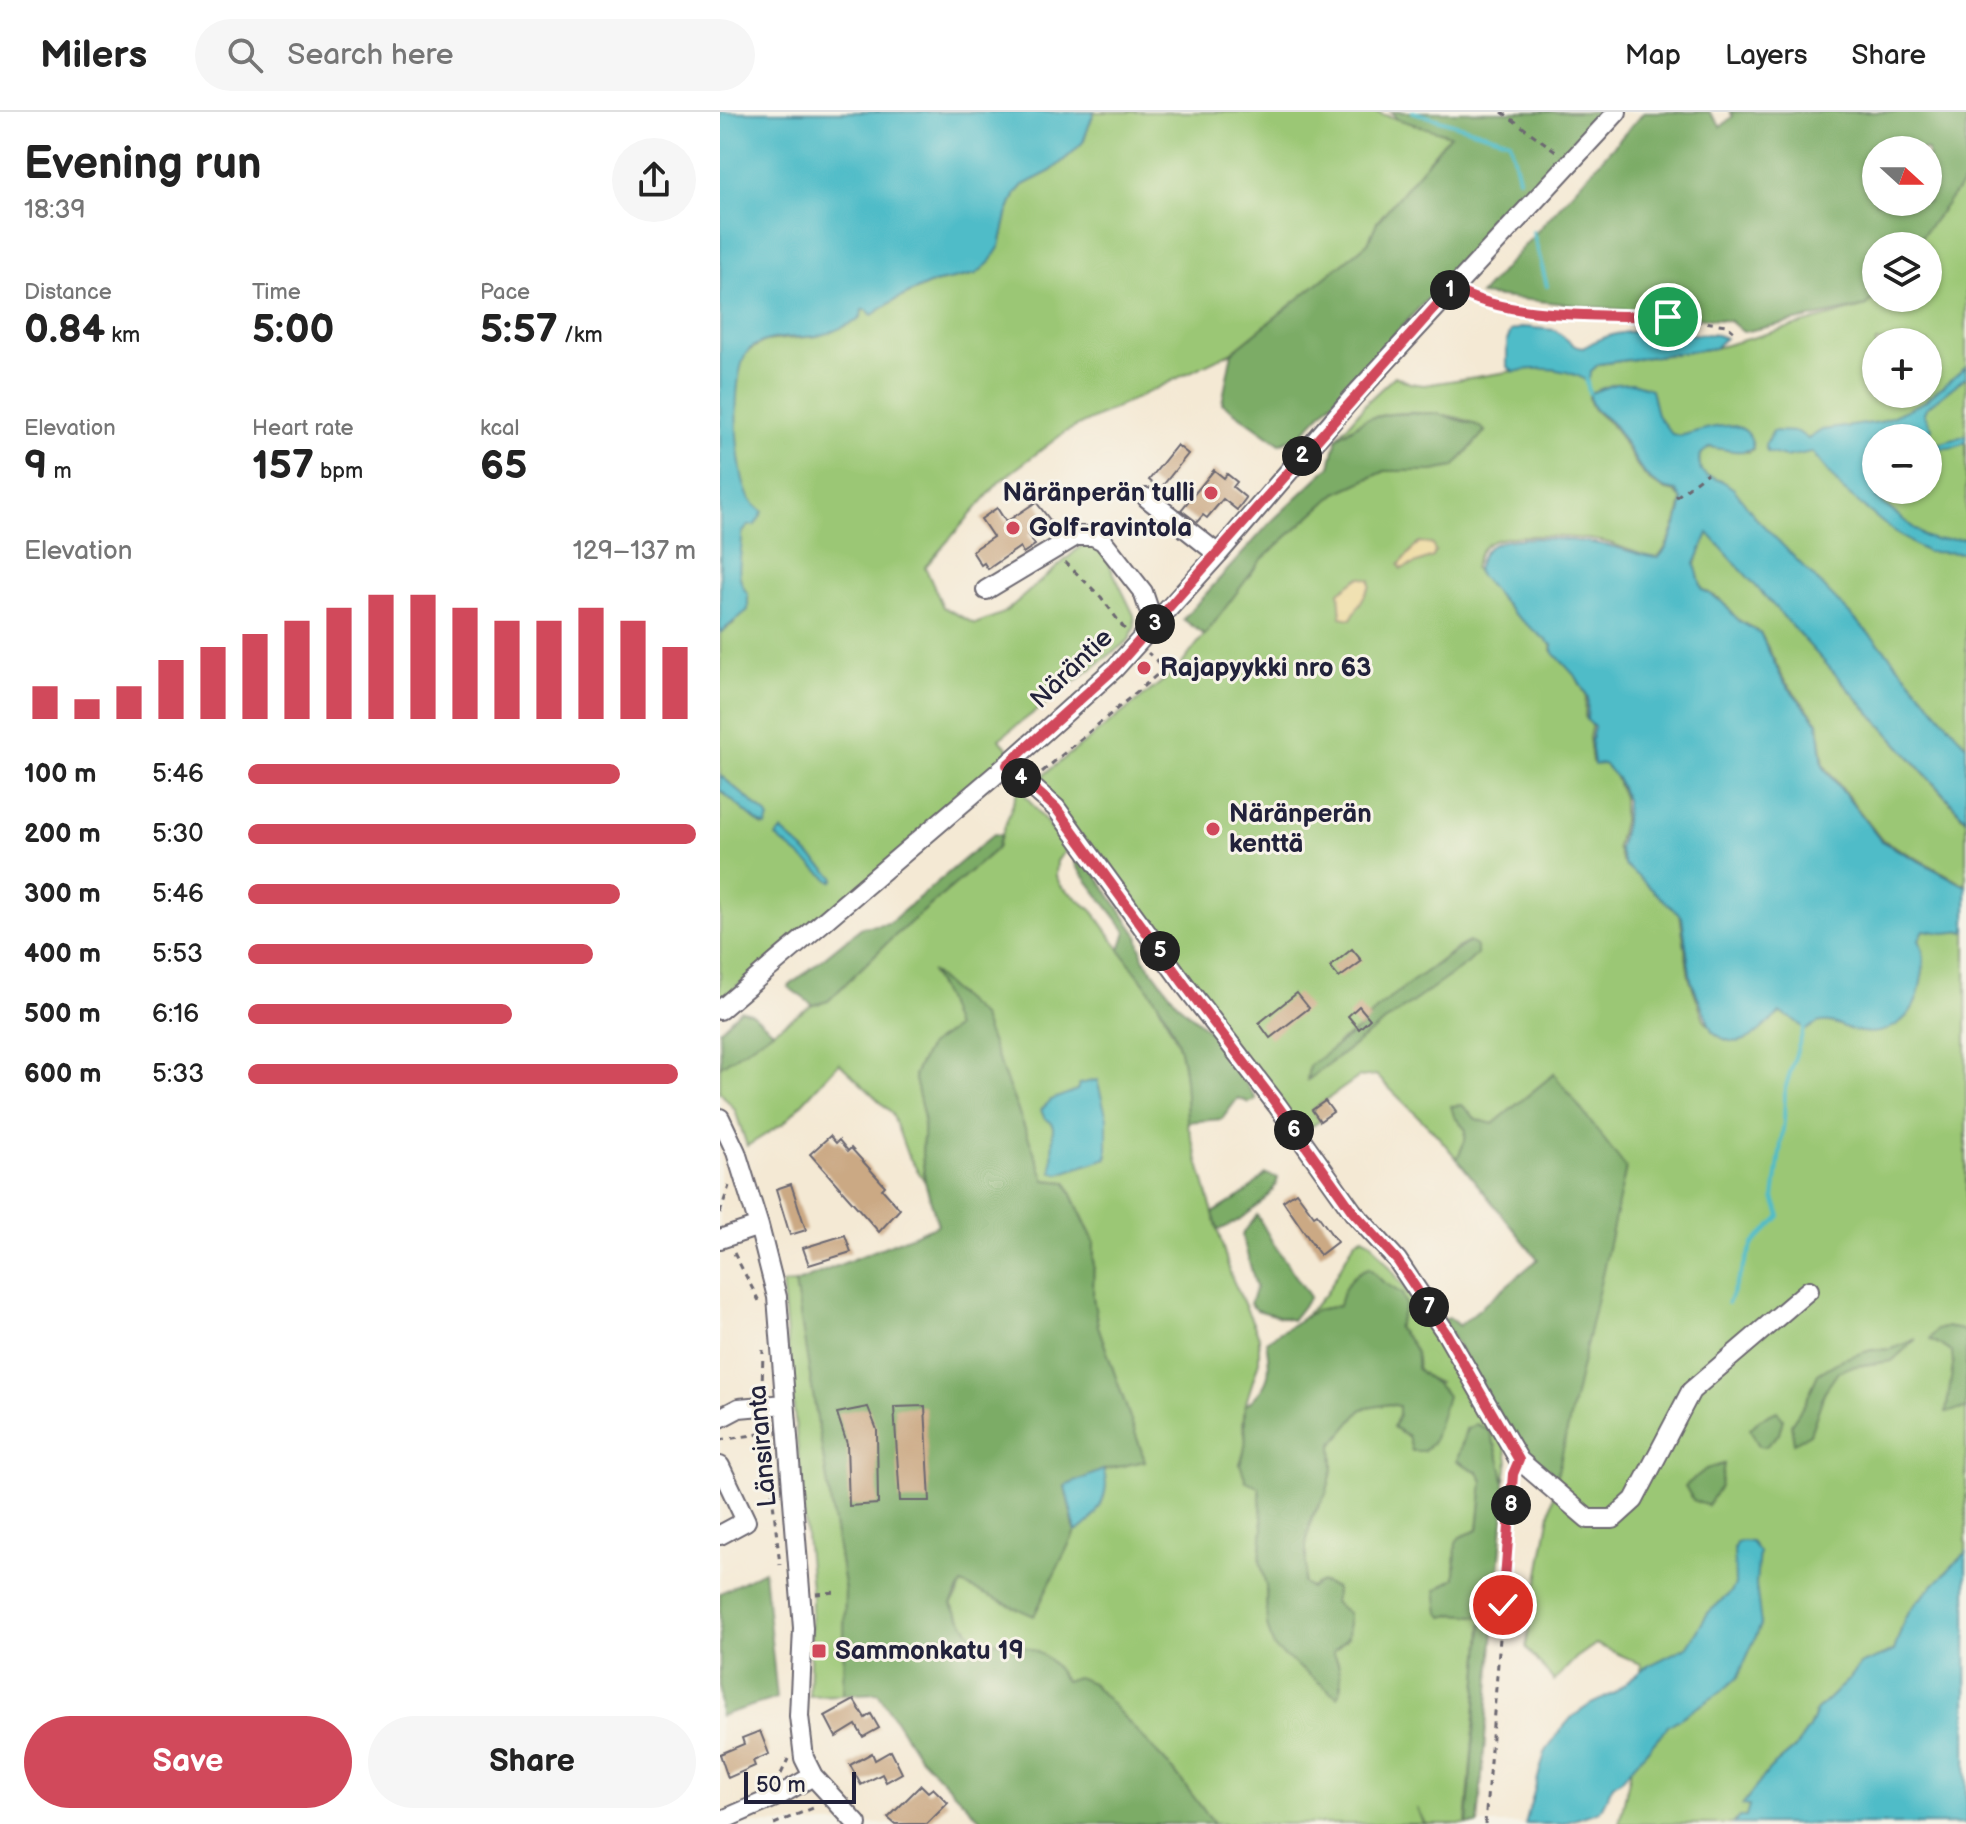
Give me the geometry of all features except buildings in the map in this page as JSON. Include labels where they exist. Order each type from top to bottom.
[{"type":"street","name":"Näräntie","points":[[720,1010],[1007,765],[1115,668],[1353,397],[1617,112]]},
{"type":"street","points":[[1147,498],[1218,554]]},
{"type":"street","points":[[986,590],[1076,536],[1093,536],[1103,541],[1143,592],[1154,625]]},
{"type":"street","points":[[1007,765],[1056,808],[1353,1212],[1397,1260],[1446,1333],[1519,1460],[1588,1519],[1613,1519],[1634,1500],[1691,1391],[1809,1290]]},
{"type":"street","name":"Länsiranta","points":[[720,1118],[736,1152],[777,1297],[803,1628],[799,1716],[804,1758],[813,1776]]},
{"type":"street","points":[[723,1238],[759,1226]]},
{"type":"street","points":[[720,1418],[739,1408],[785,1404]]},
{"type":"street","points":[[720,1466],[746,1521],[720,1535]]},
{"type":"street","points":[[720,1821],[780,1795],[813,1776],[857,1824]]},
{"type":"path","points":[[1502,112],[1570,162]]},
{"type":"path","points":[[1452,288],[1469,298],[1517,311],[1668,317],[1726,325],[1733,331]]},
{"type":"path","points":[[1676,497],[1707,473]]},
{"type":"path","points":[[1025,783],[1053,765],[1165,668],[1137,643],[1101,597],[1051,549]]},
{"type":"path","points":[[720,1213],[729,1185]]},
{"type":"path","points":[[723,1238],[762,1312]]},
{"type":"path","points":[[763,1348],[761,1405],[781,1570]]},
{"type":"path","points":[[720,1440],[766,1433]]},
{"type":"path","points":[[1485,1824],[1513,1474],[1519,1460]]},
{"type":"path","points":[[787,1746],[788,1759],[776,1780],[791,1817]]},
{"type":"path","points":[[774,1824],[833,1800]]},
{"type":"green space","points":[[1094,112],[1375,112],[1450,135],[1377,222],[1368,243],[1232,352],[1065,432],[1000,481],[925,567],[943,607],[975,624],[1004,613],[1086,542],[1101,547],[1134,615],[1135,626],[1129,640],[999,739],[1019,760],[720,1000],[720,790],[763,826],[766,814],[720,775],[720,633],[734,623],[740,585],[720,338],[748,351],[765,341],[818,336],[862,310],[872,315],[929,284],[976,274],[1000,246],[1016,193],[1023,185],[1051,171],[1083,142]]},
{"type":"green space","points":[[1391,112],[1601,112],[1303,433],[1280,444],[1222,403],[1232,352],[1368,243],[1377,222],[1450,135],[1397,119]]},
{"type":"green space","points":[[1644,112],[1709,112],[1721,127],[1733,116],[1730,112],[1966,112],[1966,179],[1942,210],[1942,136],[1862,136],[1862,216],[1937,216],[1925,232],[1862,232],[1862,307],[1743,332],[1730,321],[1480,295]]},
{"type":"green space","points":[[1966,179],[1966,746],[1701,471],[1700,457],[1709,447],[1749,452],[1753,445],[1671,435],[1615,384],[1589,393],[1592,406],[1617,432],[1647,478],[1675,492],[1682,501],[1661,554],[1657,558],[1609,543],[1526,536],[1495,541],[1485,546],[1474,568],[1512,612],[1550,642],[1552,650],[1575,675],[1586,695],[1585,717],[1592,724],[1589,738],[1592,762],[1602,761],[1615,775],[1623,798],[1623,821],[1617,847],[1622,862],[1680,914],[1689,977],[1704,1019],[1717,1035],[1777,1010],[1917,937],[1921,927],[1966,932],[1966,1553],[1905,1618],[1894,1651],[1860,1665],[1816,1711],[1795,1748],[1770,1769],[1743,1804],[1750,1806],[1746,1817],[1733,1824],[1619,1824],[1630,1775],[1641,1664],[1596,1644],[1576,1658],[1554,1681],[1526,1647],[1555,1485],[1554,1074],[1493,1124],[1476,1120],[1462,1105],[1454,1116],[1466,1130],[1457,1159],[1376,1075],[1359,1077],[1312,1110],[1320,1121],[1300,1134],[1039,783],[1042,776],[1178,669],[1261,560],[1336,493],[1385,471],[1433,471],[1485,432],[1475,424],[1447,415],[1413,413],[1370,418],[1337,438],[1367,402],[1395,376],[1424,385],[1527,369],[1591,371],[1599,364],[1715,348],[1862,307],[1862,312],[1942,312],[1942,232],[1925,232],[1937,216],[1942,216],[1942,210]],"holes":[[[1469,942],[1386,1021],[1308,1080],[1339,1042],[1359,1029],[1380,1007]]]},
{"type":"green space","points":[[1434,413],[1477,425],[1485,431],[1454,467],[1433,471],[1385,471],[1336,493],[1261,560],[1205,635],[1183,619],[1271,522],[1330,466],[1337,438],[1366,419],[1391,414]]},
{"type":"green space","points":[[1708,532],[1966,820],[1966,885],[1881,839],[1824,765],[1818,722],[1784,680],[1760,632],[1737,619],[1720,599],[1702,589],[1695,565]]},
{"type":"green space","points":[[1019,787],[1067,849],[1057,861],[1056,876],[1061,886],[1092,910],[1157,1001],[1179,1045],[1186,1082],[1187,1122],[1231,1276],[1259,1336],[1259,1361],[1245,1406],[1243,1425],[1247,1444],[1240,1464],[1259,1487],[1263,1528],[1260,1560],[1266,1586],[1267,1625],[1342,1686],[1338,1661],[1333,1652],[1348,1637],[1349,1614],[1303,1583],[1312,1518],[1326,1494],[1333,1468],[1332,1445],[1362,1408],[1390,1404],[1399,1406],[1399,1432],[1408,1436],[1439,1383],[1424,1376],[1417,1368],[1415,1351],[1397,1328],[1406,1305],[1402,1294],[1369,1268],[1339,1306],[1316,1310],[1299,1322],[1326,1294],[1355,1241],[1363,1237],[1371,1242],[1413,1299],[1505,1444],[1508,1461],[1505,1481],[1495,1444],[1466,1429],[1457,1461],[1478,1472],[1483,1481],[1478,1530],[1460,1537],[1456,1542],[1455,1578],[1444,1584],[1443,1617],[1456,1614],[1483,1616],[1466,1824],[1425,1824],[1417,1808],[1423,1824],[1214,1824],[1174,1771],[1065,1681],[1049,1660],[991,1641],[976,1641],[951,1604],[958,1595],[961,1583],[1065,1486],[1103,1470],[1145,1461],[1098,1326],[1093,1297],[1094,1241],[1066,1182],[1045,1180],[981,1016],[932,974],[955,1028],[929,1046],[914,1075],[924,1118],[922,1154],[925,1182],[907,1154],[892,1113],[839,1063],[784,1123],[747,1146],[735,1110],[720,1092],[720,1065],[813,1005],[828,1001],[890,940],[997,848]]},
{"type":"green space","points":[[994,834],[1001,835],[997,848],[890,940],[828,1001],[813,1005],[788,987],[862,927],[889,923]]},
{"type":"green space","points":[[1080,859],[1094,872],[1138,936],[1143,958],[1179,1005],[1214,1035],[1256,1099],[1249,1103],[1238,1098],[1222,1119],[1187,1122],[1183,1065],[1169,1021],[1120,950],[1126,931],[1076,866],[1075,862]]},
{"type":"green space","points":[[1469,942],[1477,947],[1477,954],[1468,963],[1307,1080],[1309,1066],[1359,1029],[1379,1007],[1411,982]]},
{"type":"green space","points":[[931,971],[981,1016],[1045,1180],[1066,1182],[1094,1242],[1093,1297],[1098,1326],[1145,1461],[1103,1470],[1065,1486],[1075,1532],[1034,1616],[962,1584],[951,1604],[976,1641],[1004,1642],[1034,1650],[1049,1660],[1065,1681],[1077,1677],[1092,1683],[1174,1771],[1214,1824],[985,1824],[917,1754],[878,1693],[843,1695],[845,1591],[795,1283],[938,1225],[925,1182],[922,1154],[924,1118],[914,1075],[929,1046],[955,1028]]},
{"type":"green space","points":[[740,1010],[751,1013],[773,1031],[721,1066],[720,1030]]},
{"type":"green space","points":[[1554,1074],[1626,1168],[1555,1485],[1523,1453],[1442,1320],[1450,1318],[1459,1326],[1538,1259],[1457,1159],[1466,1130],[1454,1116],[1451,1106],[1462,1105],[1476,1119],[1493,1124]]},
{"type":"green space","points":[[1266,1174],[1278,1178],[1270,1194],[1244,1216],[1218,1230],[1213,1213],[1244,1194]]},
{"type":"green space","points":[[1257,1215],[1310,1297],[1292,1320],[1257,1310],[1250,1304],[1256,1287],[1242,1235]]},
{"type":"green space","points":[[1369,1268],[1402,1294],[1406,1305],[1397,1328],[1413,1346],[1417,1368],[1447,1396],[1433,1442],[1424,1451],[1412,1451],[1408,1436],[1393,1427],[1399,1406],[1390,1404],[1362,1409],[1332,1445],[1333,1468],[1326,1494],[1311,1518],[1303,1583],[1310,1588],[1321,1582],[1334,1587],[1334,1602],[1349,1614],[1348,1637],[1333,1652],[1340,1674],[1338,1697],[1274,1648],[1267,1625],[1266,1586],[1260,1560],[1263,1528],[1259,1487],[1246,1481],[1240,1464],[1245,1442],[1245,1406],[1260,1391],[1268,1377],[1266,1341],[1316,1310],[1339,1306],[1348,1283]]},
{"type":"green space","points":[[795,1283],[845,1591],[843,1695],[809,1696],[812,1599],[782,1284]]},
{"type":"green space","points":[[1947,1327],[1962,1330],[1966,1335],[1966,1409],[1946,1412],[1952,1352],[1930,1339],[1936,1330]]},
{"type":"green space","points":[[1916,1339],[1892,1361],[1850,1367],[1838,1372],[1825,1391],[1810,1434],[1794,1443],[1791,1424],[1818,1374],[1843,1359],[1871,1350],[1892,1349]]},
{"type":"green space","points":[[1777,1411],[1783,1419],[1779,1434],[1765,1447],[1759,1446],[1750,1429],[1760,1419]]},
{"type":"green space","points":[[1476,1424],[1489,1430],[1504,1480],[1505,1498],[1478,1824],[1467,1824],[1483,1617],[1456,1614],[1444,1617],[1439,1613],[1436,1590],[1455,1578],[1456,1542],[1460,1537],[1478,1530],[1483,1481],[1478,1472],[1457,1461],[1467,1429]]},
{"type":"green space","points":[[1724,1464],[1720,1486],[1708,1506],[1693,1500],[1685,1486],[1706,1469]]},
{"type":"green space","points":[[764,1571],[777,1698],[720,1716],[720,1593]]},
{"type":"sand","points":[[1419,542],[1432,544],[1435,551],[1433,557],[1401,569],[1399,565]]},
{"type":"sand","points":[[1360,577],[1370,580],[1370,586],[1351,619],[1341,617],[1339,592]]},
{"type":"water","points":[[720,112],[1094,112],[1083,142],[1051,171],[1023,185],[1016,193],[1000,246],[989,263],[976,274],[929,284],[872,315],[862,310],[857,321],[826,334],[773,339],[750,349],[743,360],[739,377],[736,422],[745,487],[751,501],[763,512],[755,525],[748,526],[742,533],[739,572],[748,594],[748,610],[720,633]]},
{"type":"water","points":[[1524,327],[1555,330],[1575,346],[1583,348],[1600,339],[1632,332],[1714,334],[1725,338],[1715,348],[1599,364],[1591,371],[1588,381],[1561,370],[1514,372],[1507,367],[1507,341],[1511,331]]},
{"type":"water","points":[[1966,367],[1966,377],[1942,396],[1942,387]]},
{"type":"water","points":[[1632,383],[1651,389],[1657,415],[1672,434],[1680,436],[1724,426],[1744,430],[1753,448],[1738,451],[1710,447],[1701,454],[1701,471],[1734,489],[1756,518],[1884,649],[1966,745],[1966,819],[1708,533],[1695,564],[1702,589],[1722,602],[1739,621],[1760,633],[1783,681],[1818,723],[1823,766],[1881,841],[1966,886],[1966,931],[1944,933],[1924,930],[1919,939],[1924,963],[1917,999],[1905,1018],[1886,1030],[1864,1032],[1826,1022],[1806,1030],[1780,1013],[1756,1034],[1740,1041],[1722,1038],[1712,1031],[1691,980],[1682,917],[1624,864],[1619,849],[1626,800],[1617,778],[1604,764],[1594,765],[1591,740],[1594,727],[1587,720],[1588,697],[1577,678],[1554,653],[1552,645],[1514,614],[1476,571],[1487,549],[1510,540],[1565,540],[1615,547],[1658,558],[1662,554],[1674,532],[1683,501],[1676,491],[1654,483],[1646,475],[1614,426],[1594,408],[1590,399],[1590,393],[1615,384]]},
{"type":"water","points":[[1911,408],[1926,408],[1924,413],[1930,424],[1866,424],[1880,422]]},
{"type":"water","points":[[1862,424],[1862,504],[1884,504],[1924,536],[1935,540],[1966,538],[1966,553],[1927,552],[1916,546],[1842,489],[1812,452],[1785,457],[1767,452],[1765,445],[1773,431],[1798,432],[1808,439],[1822,430]]},
{"type":"water","points":[[1966,435],[1966,442],[1944,448],[1942,443]]},
{"type":"water","points":[[720,775],[766,814],[769,819],[766,826],[720,790]]},
{"type":"water","points":[[782,831],[835,879],[832,882],[776,837]]},
{"type":"water","points":[[1097,1080],[1107,1118],[1107,1158],[1059,1174],[1052,1172],[1053,1124],[1041,1110],[1051,1100],[1077,1090],[1079,1084]]},
{"type":"water","points":[[1103,1470],[1104,1497],[1096,1514],[1076,1532],[1065,1486]]},
{"type":"water","points":[[1751,1542],[1759,1552],[1756,1584],[1761,1625],[1738,1677],[1721,1692],[1668,1726],[1623,1778],[1613,1785],[1600,1811],[1562,1824],[1525,1824],[1545,1753],[1558,1733],[1572,1717],[1613,1694],[1644,1668],[1688,1646],[1708,1613],[1735,1585],[1734,1548],[1736,1543]]},
{"type":"water","points":[[1966,1552],[1966,1824],[1733,1824],[1739,1817],[1746,1817],[1749,1806],[1742,1805],[1770,1769],[1795,1748],[1816,1711],[1860,1665],[1894,1651],[1905,1618]]},
{"type":"waterway","points":[[1413,112],[1510,141],[1519,178]]},
{"type":"waterway","points":[[1533,232],[1547,286]]},
{"type":"waterway","points":[[1586,376],[1589,393]]},
{"type":"waterway","points":[[1728,1303],[1753,1244],[1780,1216],[1774,1198],[1785,1089],[1804,1028]]},
{"type":"place","name":"Näränperän tulli","points":[[1211,493]]},
{"type":"place","name":"Golf-ravintola","points":[[1013,528]]},
{"type":"place","name":"Rajapyykki nro 63","points":[[1144,668]]},
{"type":"place","name":"Näränperän kenttä","points":[[1213,829]]},
{"type":"place","name":"Sammonkatu 19","points":[[819,1651]]},
{"type":"route","points":[[1503,1605],[1513,1474],[1519,1460],[1507,1435],[1446,1333],[1397,1260],[1353,1212],[1056,808],[1007,765],[1115,668],[1452,288],[1469,298],[1517,311],[1668,317]]}]
